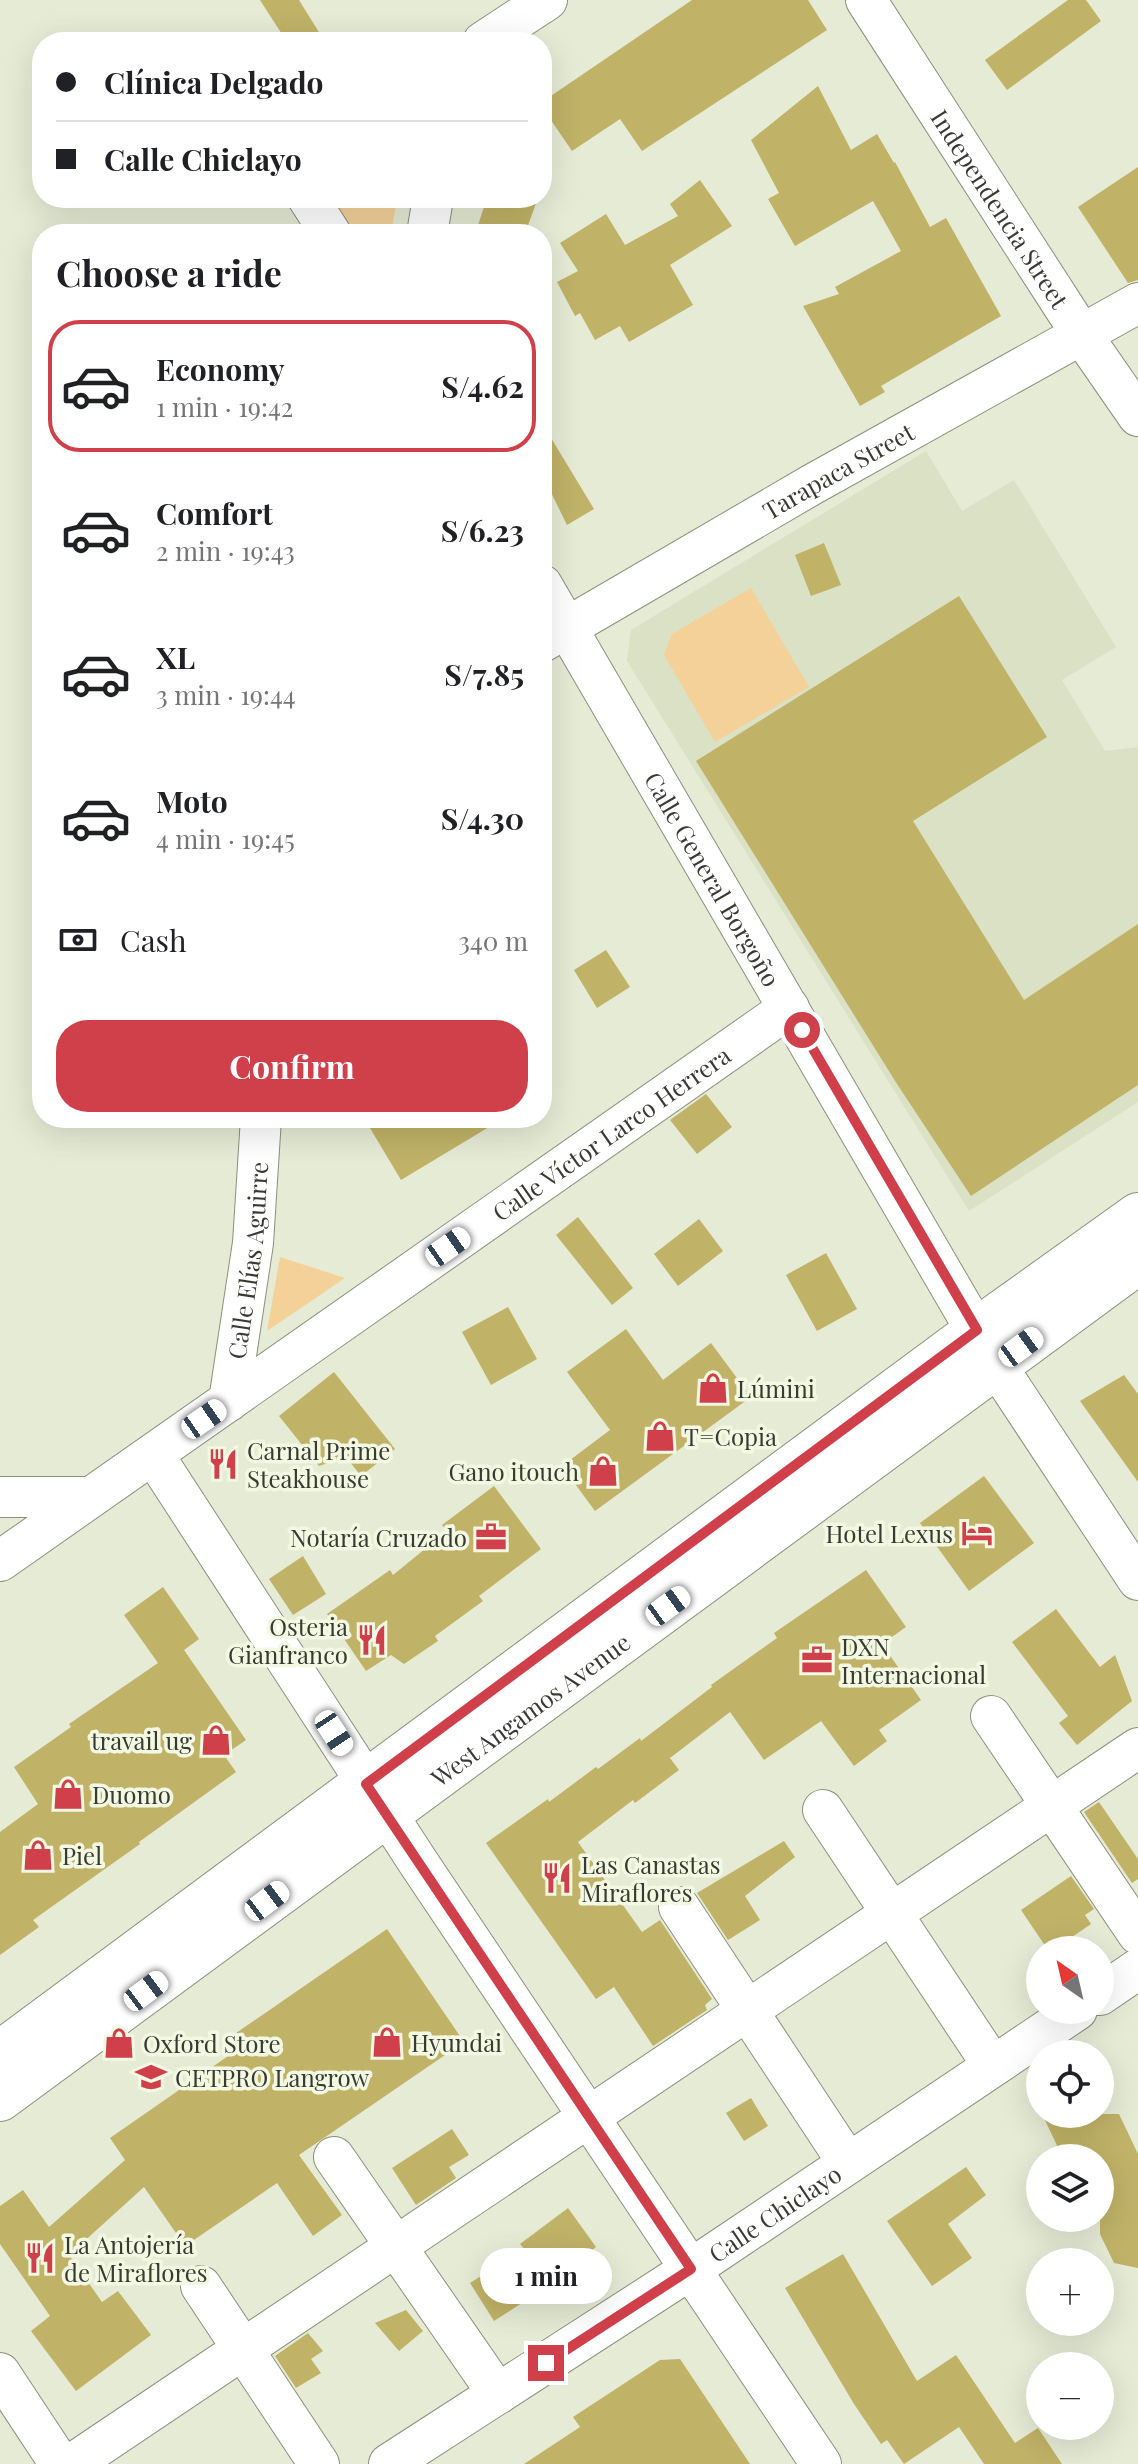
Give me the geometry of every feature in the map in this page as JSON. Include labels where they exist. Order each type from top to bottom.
[{"type":"main road","name":"West Angamos Avenue","points":[[0,2053],[376,1798],[987,1348],[1138,1215]]},
{"type":"main road","name":"West Angamos Avenue","points":[[987,1348],[1138,1262]]},
{"type":"main road","name":"West Angamos Avenue","points":[[0,2099],[376,1798]]},
{"type":"street","points":[[498,32],[547,0]]},
{"type":"street","name":"Independencia Street","points":[[866,0],[1082,335],[1138,416]]},
{"type":"street","name":"Tarapaca Street","points":[[554,635],[813,484],[1138,303]]},
{"type":"street","name":"Calle General Borgoño","points":[[554,635],[789,1008],[987,1348],[1138,1580]]},
{"type":"street","name":"Calle Víctor Larco Herrera","points":[[0,1561],[789,1008]]},
{"type":"street","name":"Calle Elías Aguirre","points":[[229,1401],[253,1243],[260,1128]]},
{"type":"street","points":[[153,1454],[376,1798],[821,2464]]},
{"type":"street","points":[[0,1497],[90,1497]]},
{"type":"street","points":[[991,1716],[1138,1934]]},
{"type":"street","points":[[72,2464],[1138,1748]]},
{"type":"street","points":[[823,1810],[993,2066]]},
{"type":"street","points":[[679,1907],[848,2163]]},
{"type":"street","points":[[1114,1985],[1138,1969]]},
{"type":"street","name":"Calle Chiclayo","points":[[389,2464],[691,2269],[1056,2024]]},
{"type":"street","points":[[334,2157],[498,2394]]},
{"type":"street","points":[[201,2286],[319,2464]]},
{"type":"street","points":[[0,2373],[60,2464]]},
{"type":"shaded area","points":[[338,208],[395,208],[393,224],[347,224]]},
{"type":"shaded area","points":[[926,451],[962,511],[1014,480],[1116,647],[1062,680],[1105,751],[1138,747],[1138,1102],[969,1211],[627,661],[631,630]]},
{"type":"shaded area","points":[[751,588],[809,687],[715,742],[664,655],[672,634]]},
{"type":"shaded area","points":[[280,1257],[345,1278],[267,1331]]},
{"type":"building","points":[[260,0],[299,0],[319,32],[281,32]]},
{"type":"building","points":[[692,0],[808,0],[827,30],[642,151],[620,119],[572,151],[552,122],[552,95]]},
{"type":"building","points":[[1068,0],[1086,0],[1101,21],[1007,90],[985,60]]},
{"type":"building","points":[[818,86],[851,150],[877,134],[930,227],[946,218],[1001,316],[881,386],[885,392],[860,406],[803,306],[839,294],[835,287],[901,251],[873,201],[795,246],[768,199],[779,193],[751,140]]},
{"type":"building","points":[[1138,167],[1138,280],[1128,283],[1078,207]]},
{"type":"building","points":[[700,180],[732,226],[670,265],[693,305],[629,342],[620,326],[595,340],[580,313],[575,316],[557,282],[578,271],[560,243],[606,214],[625,245],[678,216],[670,204]]},
{"type":"building","points":[[484,208],[534,208],[528,224],[478,224]]},
{"type":"building","points":[[552,440],[594,509],[567,525],[552,494]]},
{"type":"building","points":[[824,543],[841,585],[811,596],[795,555]]},
{"type":"building","points":[[959,596],[1047,737],[913,821],[1024,1000],[1138,924],[1138,1085],[971,1196],[897,1084],[696,761]]},
{"type":"building","points":[[606,950],[630,987],[597,1008],[574,970]]},
{"type":"building","points":[[706,1094],[732,1127],[697,1154],[670,1120]]},
{"type":"building","points":[[370,1128],[487,1128],[401,1180]]},
{"type":"building","points":[[578,1217],[633,1288],[612,1305],[556,1235]]},
{"type":"building","points":[[699,1219],[723,1251],[678,1286],[654,1254]]},
{"type":"building","points":[[826,1253],[857,1309],[817,1331],[786,1275]]},
{"type":"building","points":[[508,1307],[537,1359],[491,1385],[462,1332]]},
{"type":"building","points":[[626,1329],[663,1380],[711,1343],[751,1397],[595,1511],[562,1466],[610,1430],[567,1372]]},
{"type":"building","points":[[334,1372],[395,1449],[361,1476],[346,1457],[319,1466],[279,1416]]},
{"type":"building","points":[[1124,1375],[1138,1394],[1138,1482],[1080,1401]]},
{"type":"building","name":"Hotel Lexus","points":[[984,1476],[1034,1543],[969,1591],[920,1523]]},
{"type":"building","points":[[494,1486],[541,1549],[479,1596],[483,1601],[435,1636],[438,1641],[404,1664],[391,1655],[366,1671],[327,1614],[390,1570],[393,1575],[447,1531],[442,1525]]},
{"type":"building","points":[[303,1556],[326,1594],[293,1615],[269,1579]]},
{"type":"building","points":[[866,1570],[906,1627],[882,1644],[921,1700],[879,1730],[887,1741],[854,1766],[821,1721],[764,1760],[730,1712],[670,1758],[679,1770],[578,1842],[642,1932],[660,1920],[712,1999],[705,2005],[707,2010],[653,2046],[614,1987],[596,1999],[486,1843],[640,1738],[641,1741],[777,1638],[774,1633]]},
{"type":"building","points":[[163,1587],[199,1639],[184,1650],[246,1740],[224,1755],[236,1772],[33,1920],[39,1927],[0,1955],[0,1832],[38,1804],[14,1767],[71,1727],[69,1724],[158,1663],[124,1615]]},
{"type":"building","points":[[1056,1609],[1100,1667],[1115,1655],[1132,1701],[1077,1745],[1059,1723],[1068,1716],[1012,1642]]},
{"type":"building","points":[[1099,1802],[1138,1859],[1138,1879],[1132,1883],[1084,1812]]},
{"type":"building","points":[[784,1841],[795,1857],[745,1896],[760,1920],[728,1940],[697,1893]]},
{"type":"building","points":[[1071,1876],[1094,1909],[1085,1915],[1091,1924],[1073,1936],[1039,1936],[1021,1910]]},
{"type":"building","points":[[387,1929],[464,2042],[299,2155],[342,2215],[313,2236],[277,2183],[185,2246],[144,2187],[69,2255],[102,2302],[118,2291],[151,2335],[76,2391],[31,2331],[50,2316],[0,2244],[0,2206],[23,2190],[49,2227],[125,2160],[110,2138],[231,2054],[223,2042]]},
{"type":"building","points":[[751,2098],[768,2126],[744,2141],[726,2113]]},
{"type":"building","points":[[1114,2114],[1119,2114],[1138,2154],[1138,2268],[1114,2263],[1114,2248],[1107,2248],[1100,2234],[1114,2232],[1114,2144],[1056,2144],[1049,2128],[1114,2128]]},
{"type":"building","points":[[452,2129],[469,2155],[449,2167],[456,2178],[416,2205],[392,2168]]},
{"type":"building","points":[[966,2167],[986,2195],[948,2224],[972,2258],[932,2286],[887,2221]]},
{"type":"building","points":[[568,2208],[596,2247],[494,2321],[470,2283],[524,2249],[520,2244]]},
{"type":"building","points":[[843,2254],[917,2381],[956,2355],[1015,2443],[1026,2436],[1026,2440],[1046,2440],[1062,2464],[984,2464],[959,2427],[904,2464],[887,2440],[881,2444],[785,2288]]},
{"type":"building","points":[[406,2310],[423,2331],[399,2351],[375,2323]]},
{"type":"building","points":[[308,2333],[323,2351],[311,2359],[321,2373],[296,2388],[275,2356]]},
{"type":"building","points":[[680,2359],[750,2464],[524,2464],[580,2427],[573,2417],[660,2360]]},
{"type":"place","name":"Lúmini","points":[[713,1388]]},
{"type":"place","name":"T=Copia","points":[[660,1436]]},
{"type":"place","name":"Carnal Prime Steakhouse","points":[[223,1464]]},
{"type":"place","name":"Gano itouch","points":[[603,1471]]},
{"type":"place","name":"Hotel Lexus","points":[[977,1533]]},
{"type":"place","name":"Notaría Cruzado","points":[[491,1537]]},
{"type":"place","name":"Osteria Gianfranco","points":[[372,1640]]},
{"type":"place","name":"DXN Internacional","points":[[817,1660]]},
{"type":"place","name":"travail ug","points":[[216,1740]]},
{"type":"place","name":"Duomo","points":[[68,1794]]},
{"type":"place","name":"Piel","points":[[38,1855]]},
{"type":"place","name":"Las Canastas Miraflores","points":[[557,1878]]},
{"type":"place","name":"Hyundai","points":[[387,2042]]},
{"type":"place","name":"Oxford Store","points":[[119,2043]]},
{"type":"place","name":"CETPRO Langrow","points":[[151,2077]]},
{"type":"place","name":"La Antojería de Miraflores","points":[[40,2258]]},
{"type":"route","points":[[546,2363],[691,2269],[366,1784],[977,1330],[802,1030]]}]
